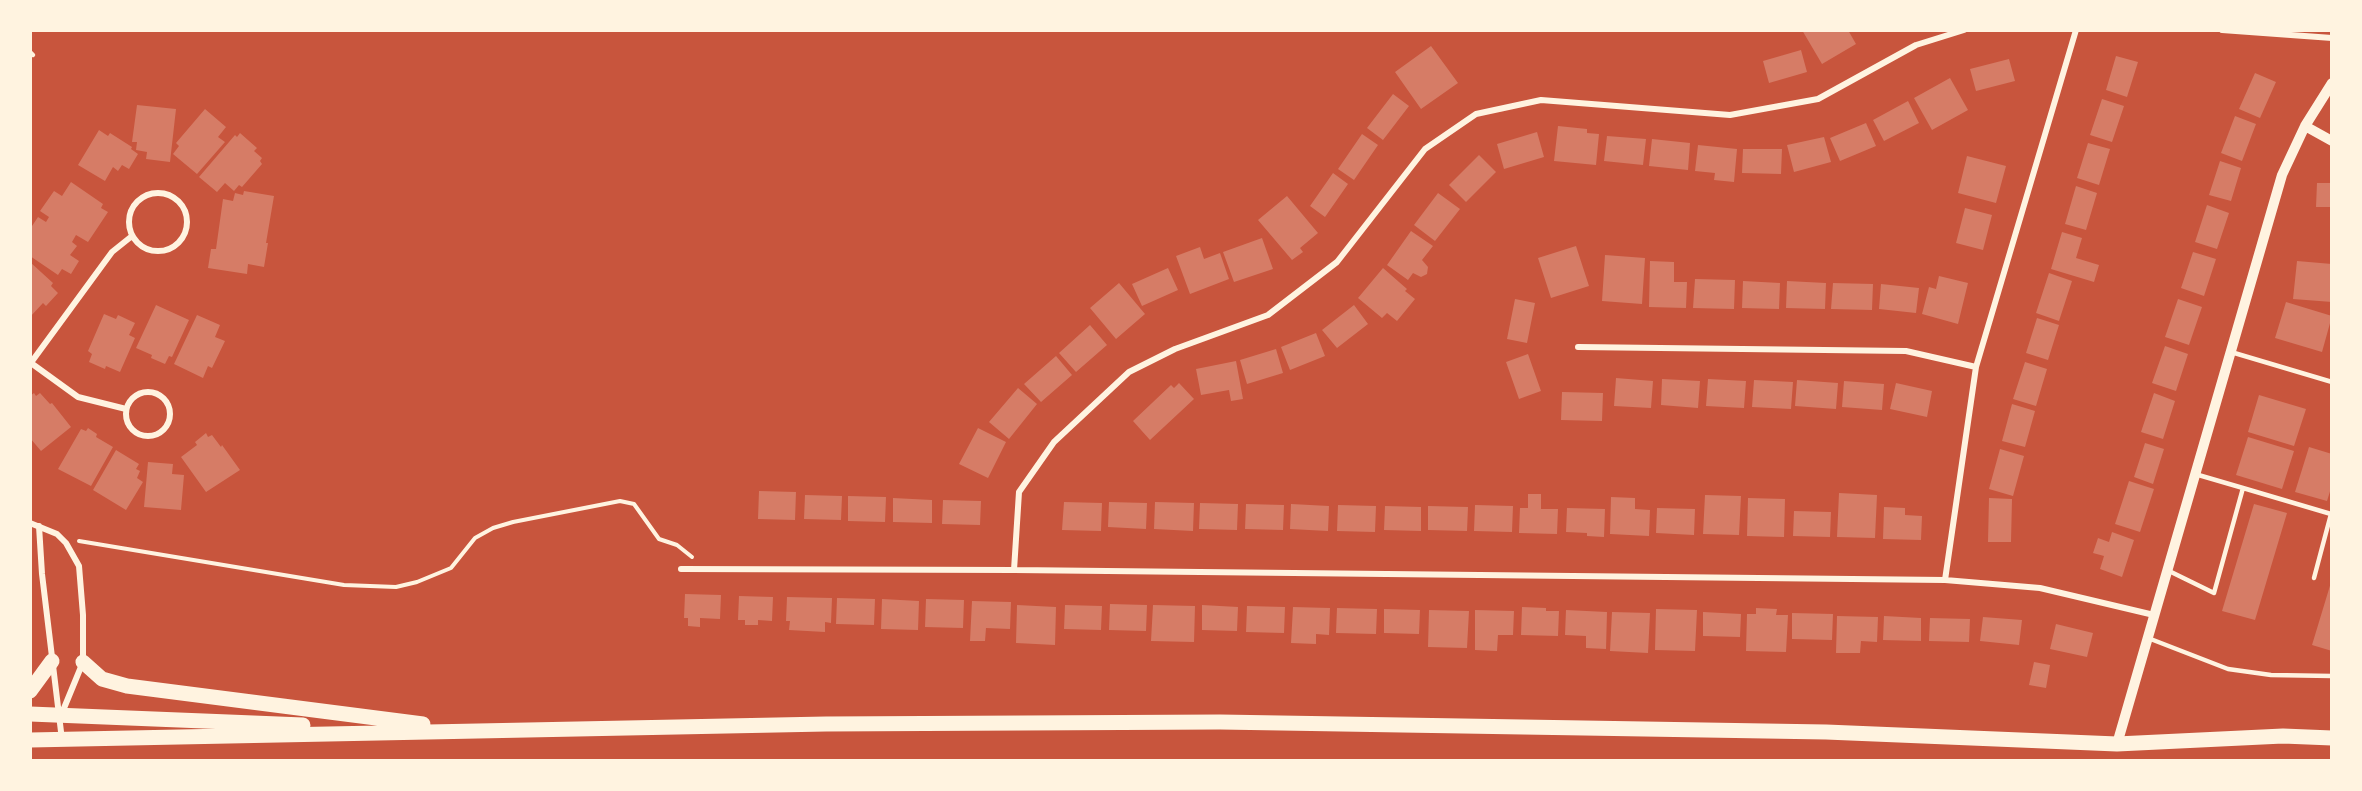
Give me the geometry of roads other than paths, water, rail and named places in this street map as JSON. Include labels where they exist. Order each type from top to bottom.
[{"type":"main road","points":[[30,691],[52,662]]},
{"type":"main road","points":[[83,662],[102,678],[127,686],[471,730]]},
{"type":"main road","points":[[30,714],[61,717],[471,730]]},
{"type":"main road","points":[[30,740],[838,724],[1220,722],[1826,732],[2117,744],[2283,736],[2332,738]]},
{"type":"street","points":[[1014,570],[1019,492],[1054,442],[1129,372],[1175,349],[1268,315],[1337,262],[1425,149],[1476,114],[1541,100],[1730,115],[1818,99],[1916,45],[1964,30]]},
{"type":"street","points":[[1945,580],[1976,368],[2076,30]]},
{"type":"street","points":[[2222,30],[2332,38]]},
{"type":"street","points":[[2117,744],[2282,175],[2305,126],[2332,84]]},
{"type":"street","points":[[2305,126],[2332,141]]},
{"type":"street","points":[[156,193],[167,194],[184,208],[188,219],[186,231],[181,241],[172,249],[161,252],[149,251],[139,245],[132,236],[129,225],[130,213],[135,203],[145,196],[156,193]]},
{"type":"street","points":[[126,409],[78,397],[31,364],[112,252],[132,236]]},
{"type":"street","points":[[1578,346],[1906,351],[1976,368]]},
{"type":"street","points":[[153,391],[167,401],[170,418],[167,426],[160,433],[143,436],[129,426],[126,409],[136,394],[153,391]]},
{"type":"street","points":[[30,523],[57,534],[66,543],[79,566],[83,615],[83,662],[61,717]]},
{"type":"street","points":[[39,526],[62,740]]},
{"type":"street","points":[[681,569],[1014,570],[1945,580],[2040,588],[2154,615]]},
{"type":"lane","points":[[2231,352],[2332,382]]},
{"type":"lane","points":[[2195,474],[2331,514],[2314,578]]},
{"type":"lane","points":[[2167,570],[2214,592],[2243,488]]},
{"type":"lane","points":[[2148,638],[2228,669],[2271,675],[2332,676]]}]
